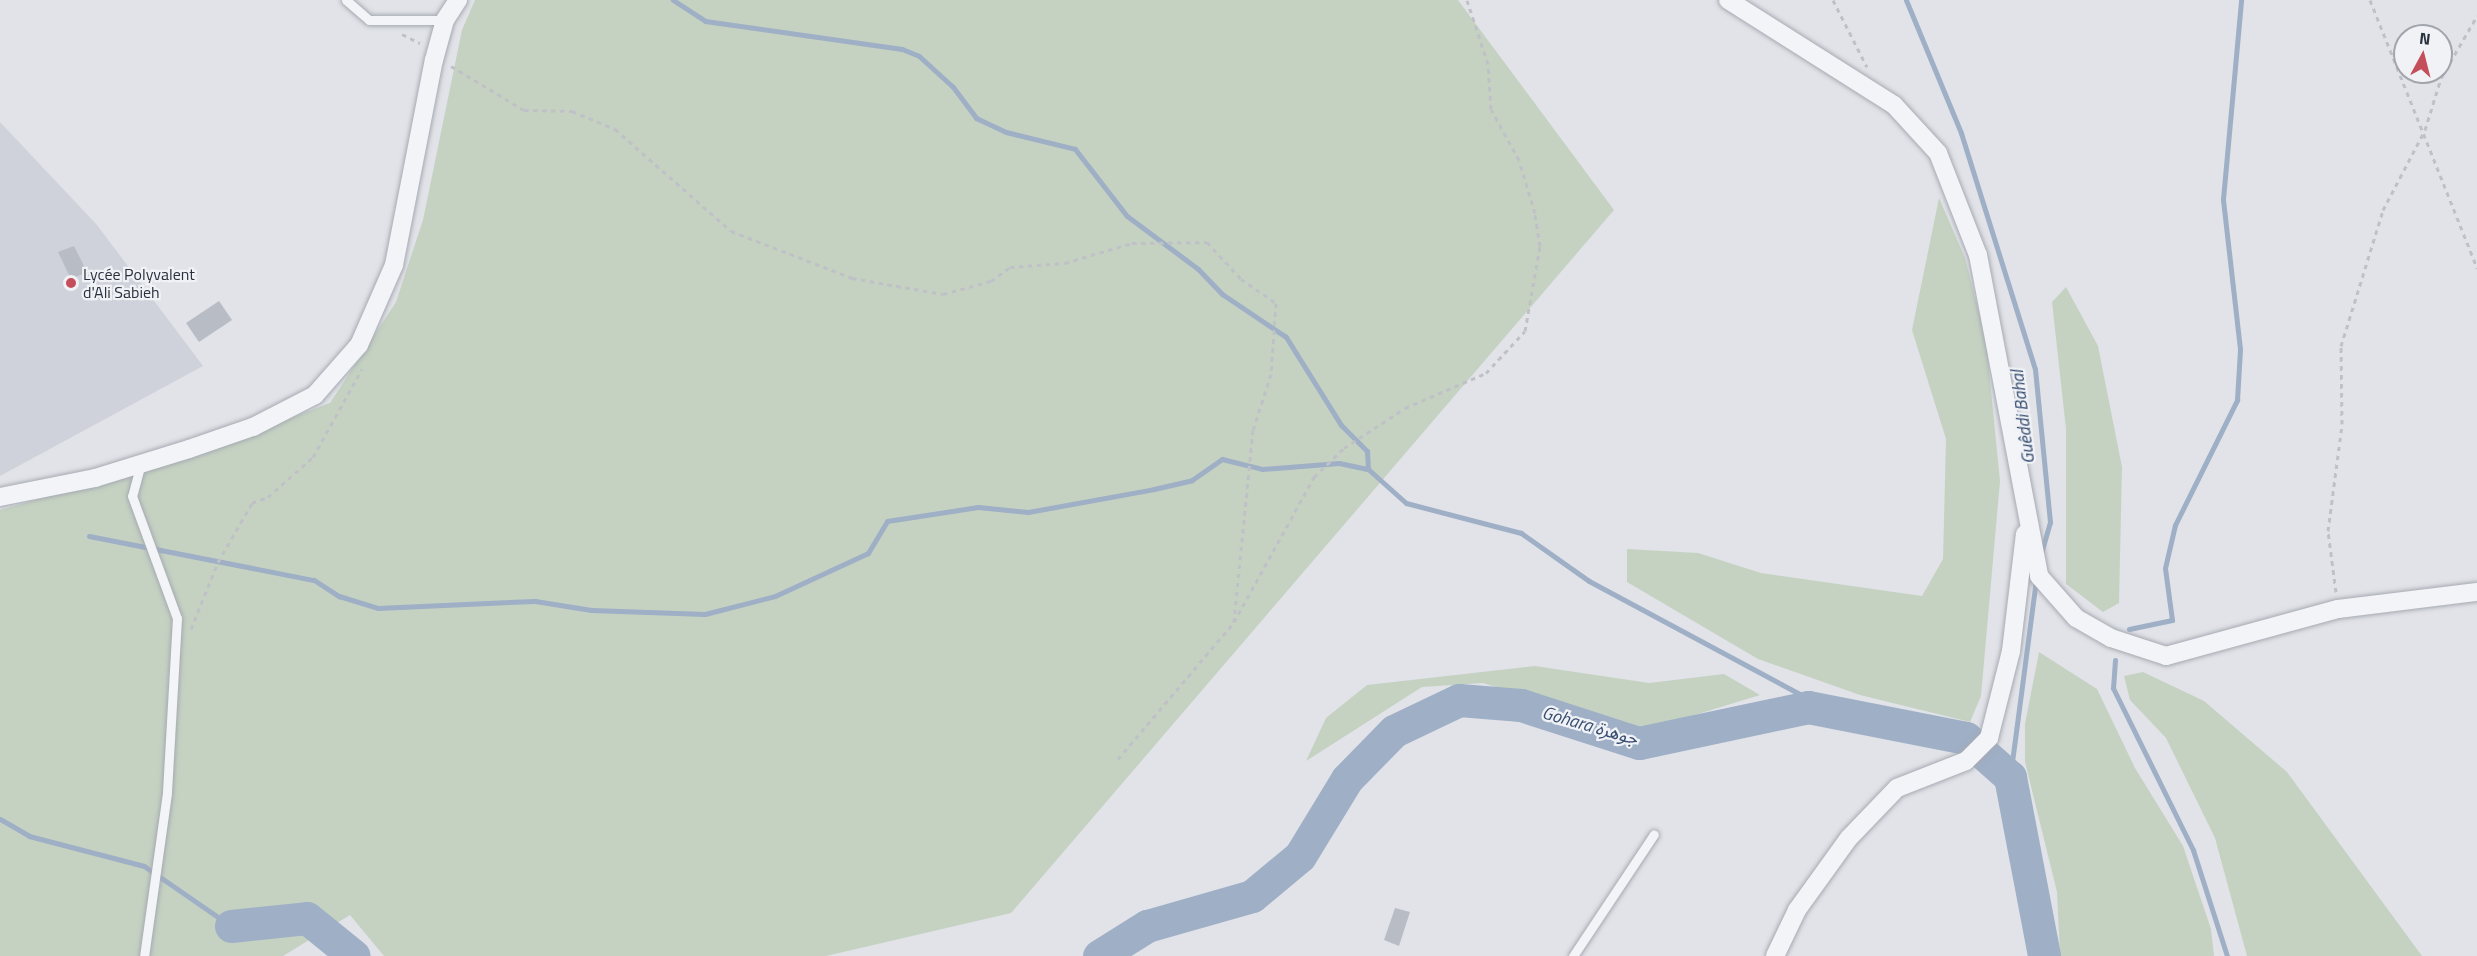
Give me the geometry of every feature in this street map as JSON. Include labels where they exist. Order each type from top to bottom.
[{"type":"street","points":[[0,497],[141,463],[253,427],[315,395],[364,336],[394,265],[436,52],[445,20],[458,0]]},
{"type":"street","points":[[1728,0],[1894,105],[1938,153],[1978,255],[2010,407],[2026,523],[2040,576],[2076,618],[2137,649],[2166,656],[2338,609],[2477,592]]},
{"type":"street","points":[[1776,956],[1797,910],[1849,838],[1897,788],[1966,761],[1989,738],[2012,651],[2026,523]]},
{"type":"lane","points":[[346,0],[369,20],[445,20]]},
{"type":"lane","points":[[141,463],[132,496],[177,618],[160,864],[144,956]]},
{"type":"lane","points":[[1573,956],[1654,834]]},
{"type":"path","points":[[1118,759],[1234,622],[1314,477],[1344,448],[1405,408],[1486,373],[1525,331],[1540,246],[1535,213],[1519,160],[1491,109],[1488,64],[1467,0]]},
{"type":"path","points":[[1833,0],[1870,72]]},
{"type":"path","points":[[2370,0],[2397,74],[2425,130],[2434,171],[2455,205],[2477,268]]},
{"type":"path","points":[[2338,609],[2328,531],[2342,424],[2341,346],[2383,210],[2425,130],[2441,78],[2477,16]]},
{"type":"path","points":[[369,20],[436,52],[478,86],[524,110],[572,111],[615,129],[731,231],[852,278],[943,294],[991,281],[1010,267],[1065,263],[1132,243],[1207,242],[1241,279],[1276,303],[1271,374],[1253,430],[1234,622]]},
{"type":"path","points":[[175,656],[252,503],[268,497],[307,464],[333,425],[366,359],[364,336]]},
{"type":"shaded area","name":"Lycée Polyvalent d'Ali Sabieh","points":[[0,122],[97,225],[203,366],[0,476]]},
{"type":"green space","points":[[475,0],[1458,0],[1614,210],[1011,913],[826,956],[384,956],[350,915],[283,956],[0,956],[0,510],[192,456],[330,403],[396,302],[423,220],[462,30]]},
{"type":"green space","points":[[1939,198],[1965,258],[1986,340],[2000,481],[1981,696],[1970,722],[1860,695],[1758,659],[1627,582],[1627,549],[1698,553],[1761,573],[1922,596],[1943,559],[1946,439],[1912,330]]},
{"type":"green space","points":[[2066,287],[2098,346],[2122,467],[2119,603],[2103,612],[2066,584],[2066,429],[2052,302]]},
{"type":"green space","points":[[2039,652],[2097,689],[2135,768],[2183,846],[2211,929],[2214,956],[2060,956],[2057,892],[2025,762],[2025,724]]},
{"type":"green space","points":[[1535,666],[1649,683],[1724,674],[1760,695],[1639,732],[1483,683],[1422,687],[1306,761],[1326,718],[1367,685]]},
{"type":"green space","points":[[2143,672],[2204,701],[2287,772],[2422,956],[2247,956],[2215,838],[2166,738],[2130,700],[2124,676]]},
{"type":"building","points":[[74,246],[87,272],[71,279],[58,252]]},
{"type":"building","points":[[219,301],[232,320],[199,342],[186,323]]},
{"type":"building","points":[[1395,908],[1410,912],[1399,946],[1384,940]]},
{"type":"waterway","points":[[673,0],[705,21],[902,49],[919,56],[953,87],[976,118],[1006,132],[1075,149],[1127,216],[1198,269],[1222,294],[1286,337],[1341,425],[1367,451],[1368,469]]},
{"type":"waterway","name":"Guêddi Bahal","points":[[1906,0],[1961,133],[2035,369],[2050,522],[2041,553]]},
{"type":"waterway","points":[[2129,629],[2172,620],[2165,568],[2175,525],[2237,400],[2240,349],[2223,199],[2241,0]]},
{"type":"waterway","points":[[89,536],[314,580],[339,596],[378,608],[535,601],[591,610],[705,614],[775,596],[868,553],[887,521],[978,507],[1028,512],[1154,489],[1192,480],[1222,459],[1262,469],[1339,463],[1368,469],[1406,503],[1521,533],[1589,581],[1830,710]]},
{"type":"waterway","name":"Guêddi Bahal","points":[[2010,777],[2036,580]]},
{"type":"waterway","points":[[2115,660],[2113,688],[2193,850],[2227,956]]},
{"type":"waterway","name":"Gohara جوهرة","points":[[1099,956],[1147,926],[1252,896],[1300,856],[1347,779],[1394,731],[1459,700],[1521,705],[1639,743],[1808,707],[1966,738],[2010,777],[2044,956]]},
{"type":"waterway","points":[[0,819],[29,836],[144,866],[231,926]]},
{"type":"waterway","name":"Gohara جوهرة","points":[[231,926],[307,918],[354,956]]},
{"type":"place","name":"Lycée Polyvalent d'Ali Sabieh","points":[[71,283]]}]
